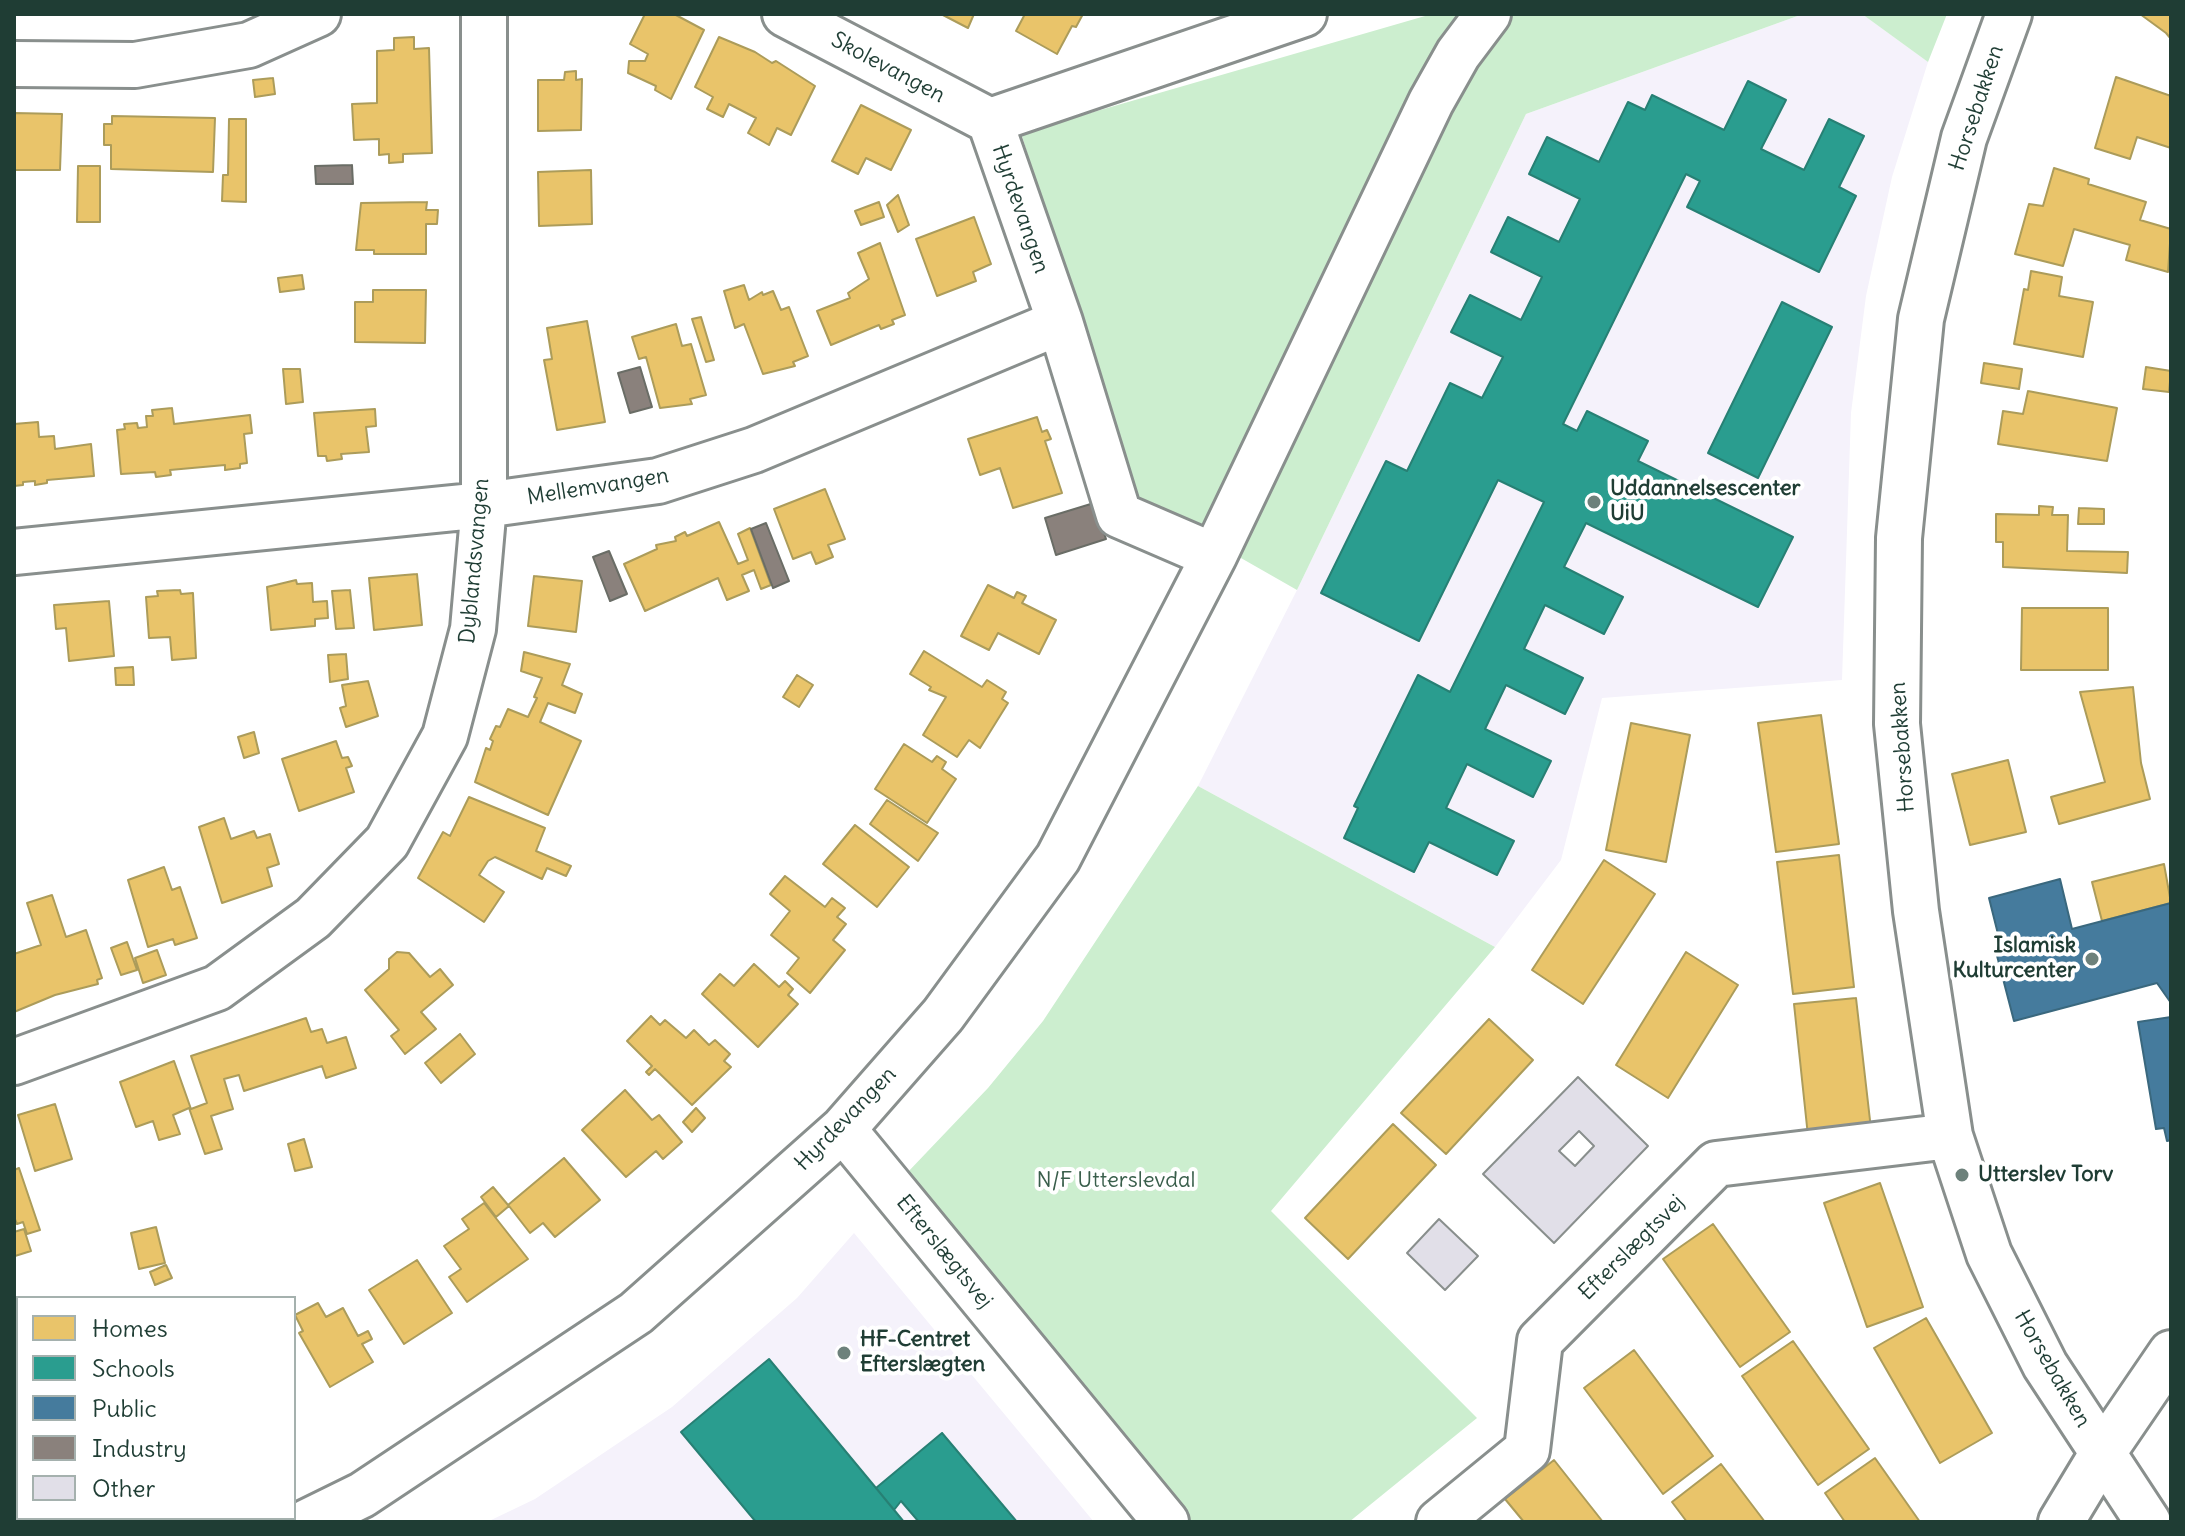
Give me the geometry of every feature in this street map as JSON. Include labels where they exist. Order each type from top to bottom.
[{"type":"street","points":[[14,64],[135,65],[249,45],[318,14]]},
{"type":"street","name":"Dyblandsvangen","points":[[14,1062],[217,988],[313,918],[387,842],[445,736],[473,629],[484,505],[484,14]]},
{"type":"street","name":"Skolevangen","points":[[785,14],[990,121]]},
{"type":"street","name":"Hyrdevangen","points":[[1214,556],[1119,515],[1060,322],[990,121],[1304,14]]},
{"type":"street","name":"Hyrdevangen","points":[[307,1522],[362,1495],[636,1313],[843,1129],[943,1015],[1058,858],[1214,556],[1431,102],[1458,54],[1488,14]]},
{"type":"street","name":"Horsebakken","points":[[2009,14],[1964,138],[1921,319],[1899,538],[1897,724],[1916,911],[1950,1136],[1989,1254],[2045,1365],[2102,1454]]},
{"type":"street","name":"Mellemvangen","points":[[14,552],[484,505],[658,481],[754,450],[1060,322]]},
{"type":"street","name":"Efterslægtsvej","points":[[843,1129],[1166,1522]]},
{"type":"street","name":"Efterslægtsvej","points":[[1439,1522],[1527,1450],[1540,1341],[1716,1164],[1950,1136]]},
{"type":"street","points":[[2061,1522],[2102,1454],[2171,1353]]},
{"type":"street","points":[[2102,1454],[2148,1522]]},
{"type":"shaded area","name":"Uddannelsescenter UiU","points":[[1803,14],[1862,14],[1928,62],[1892,177],[1866,296],[1851,413],[1842,680],[1602,698],[1561,860],[1495,947],[1198,786],[1297,590],[1526,114]]},
{"type":"shaded area","name":"HF-Centret Efterslægten","points":[[854,1233],[1094,1522],[487,1522],[535,1499],[672,1407],[797,1298]]},
{"type":"green space","points":[[1432,14],[1803,14],[1526,114],[1297,590],[1134,497],[1021,133]]},
{"type":"green space","points":[[1862,14],[1947,14],[1928,62]]},
{"type":"green space","name":"N/F Utterslevdal","points":[[1198,786],[1495,947],[1271,1211],[1477,1418],[1349,1522],[1191,1522],[906,1174],[988,1088],[1043,1021]]},
{"type":"building: Homes","points":[[645,14],[674,14],[704,30],[671,99],[655,90],[656,86],[628,73],[629,61],[645,61],[648,54],[630,44]]},
{"type":"building: Homes","points":[[941,14],[974,14],[968,28]]},
{"type":"building: Homes","points":[[1025,14],[1083,14],[1076,27],[1072,26],[1057,54],[1016,31]]},
{"type":"building: Homes","points":[[2140,14],[2171,14],[2171,39],[2166,33]]},
{"type":"building: Homes","points":[[414,37],[414,49],[429,48],[432,153],[403,154],[403,162],[389,163],[389,154],[379,155],[379,139],[354,140],[352,104],[377,103],[377,51],[394,50],[394,38]]},
{"type":"building: Homes","points":[[719,37],[772,63],[776,61],[815,86],[791,135],[777,128],[769,145],[748,133],[756,118],[729,104],[723,117],[707,109],[713,97],[695,87]]},
{"type":"building: Homes","points":[[576,71],[576,80],[582,79],[581,130],[538,131],[538,80],[564,80],[565,72]]},
{"type":"building: Homes","points":[[2116,77],[2171,96],[2171,148],[2137,137],[2130,159],[2095,148]]},
{"type":"building: Homes","points":[[273,78],[275,94],[255,97],[253,80]]},
{"type":"building: Homes","points":[[861,105],[911,130],[891,170],[866,158],[858,174],[832,161]]},
{"type":"building: Homes","points":[[14,113],[62,114],[60,170],[14,170]]},
{"type":"building: Homes","points":[[112,116],[215,118],[213,172],[111,169],[111,145],[104,145],[104,124],[112,124]]},
{"type":"building: Homes","points":[[229,119],[246,119],[246,202],[222,201],[223,175],[228,175]]},
{"type":"building: Homes","points":[[78,166],[100,166],[100,222],[77,222]]},
{"type":"building: Homes","points":[[2054,168],[2089,179],[2088,184],[2146,202],[2140,220],[2171,229],[2168,272],[2126,260],[2130,245],[2074,229],[2063,266],[2015,254],[2029,204],[2043,206]]},
{"type":"building: Homes","points":[[591,170],[592,224],[539,226],[538,172]]},
{"type":"building: Homes","points":[[898,195],[909,225],[898,232],[887,205]]},
{"type":"building: Homes","points":[[427,202],[426,210],[438,210],[437,224],[426,224],[426,254],[374,254],[374,250],[356,250],[361,203]]},
{"type":"building: Homes","points":[[879,202],[884,217],[861,225],[855,211]]},
{"type":"building: Homes","points":[[974,217],[991,264],[973,272],[976,281],[937,296],[916,239]]},
{"type":"building: Homes","points":[[880,243],[905,315],[892,320],[894,324],[881,329],[879,325],[831,345],[817,311],[850,298],[848,293],[869,279],[858,253]]},
{"type":"building: Homes","points":[[2031,271],[2062,277],[2059,296],[2093,302],[2083,357],[2014,344],[2024,289],[2028,290]]},
{"type":"building: Homes","points":[[302,275],[304,289],[280,292],[278,278]]},
{"type":"building: Homes","points":[[744,285],[749,300],[762,292],[763,295],[773,291],[781,310],[789,307],[808,356],[793,362],[795,366],[763,374],[744,324],[735,328],[724,291]]},
{"type":"building: Homes","points":[[373,290],[426,290],[425,343],[355,342],[355,302],[373,302]]},
{"type":"building: Homes","points":[[701,317],[714,360],[706,362],[692,319]]},
{"type":"building: Homes","points":[[587,321],[605,422],[557,430],[544,360],[552,359],[547,328]]},
{"type":"building: Homes","points":[[676,324],[682,346],[691,344],[706,395],[690,399],[692,404],[660,408],[646,357],[639,359],[632,337]]},
{"type":"building: Homes","points":[[1984,363],[2022,369],[2019,389],[1981,383]]},
{"type":"building: Homes","points":[[2146,367],[2171,371],[2169,392],[2143,389]]},
{"type":"building: Homes","points":[[283,369],[300,369],[303,402],[286,404]]},
{"type":"building: Homes","points":[[2028,391],[2117,408],[2107,461],[1998,444],[2003,411],[2023,414]]},
{"type":"building: Homes","points":[[172,408],[174,424],[250,415],[252,433],[244,434],[247,463],[240,464],[240,468],[225,470],[225,465],[170,470],[171,475],[156,477],[155,472],[121,474],[117,430],[125,429],[124,424],[137,423],[138,428],[147,427],[146,416],[153,416],[152,410]]},
{"type":"building: Homes","points":[[375,409],[376,426],[366,427],[369,452],[341,454],[342,459],[327,461],[326,456],[318,456],[314,413]]},
{"type":"building: Homes","points":[[1037,417],[1042,432],[1047,430],[1051,439],[1045,441],[1062,493],[1013,508],[1000,468],[980,475],[968,439]]},
{"type":"building: Homes","points":[[38,422],[39,437],[54,436],[55,449],[91,444],[94,476],[47,480],[47,483],[35,485],[35,481],[23,482],[23,485],[14,486],[14,424]]},
{"type":"building: Homes","points":[[825,489],[845,539],[828,545],[833,557],[816,564],[811,552],[793,559],[774,509]]},
{"type":"building: Homes","points":[[2039,506],[2053,507],[2052,515],[2068,515],[2067,551],[2128,552],[2127,573],[2003,567],[2003,542],[1996,542],[1996,514],[2039,515]]},
{"type":"building: Homes","points":[[2079,508],[2104,509],[2104,524],[2078,524]]},
{"type":"building: Homes","points":[[719,522],[738,564],[748,560],[738,534],[750,528],[771,585],[761,589],[754,570],[742,575],[749,591],[727,600],[718,578],[645,611],[624,564],[657,549],[656,545],[676,541],[675,537],[685,532],[687,536]]},
{"type":"building: Homes","points":[[417,574],[422,625],[374,630],[369,578]]},
{"type":"building: Homes","points":[[534,576],[582,581],[576,632],[528,626]]},
{"type":"building: Homes","points":[[296,580],[297,584],[312,583],[313,602],[327,601],[328,618],[315,619],[315,626],[271,630],[267,587]]},
{"type":"building: Homes","points":[[988,585],[1014,598],[1017,592],[1026,596],[1022,603],[1056,620],[1039,654],[998,633],[989,650],[961,636]]},
{"type":"building: Homes","points":[[180,590],[181,594],[193,593],[196,658],[172,660],[170,637],[149,638],[146,597],[158,596],[157,591]]},
{"type":"building: Homes","points":[[350,590],[354,628],[336,629],[332,591]]},
{"type":"building: Homes","points":[[109,601],[114,656],[69,661],[66,628],[56,629],[54,605]]},
{"type":"building: Homes","points":[[2022,608],[2108,608],[2108,670],[2021,670]]},
{"type":"building: Homes","points":[[924,651],[982,687],[987,680],[1006,692],[1002,699],[1008,703],[980,748],[969,740],[957,757],[923,735],[946,697],[929,690],[931,687],[910,674]]},
{"type":"building: Homes","points":[[524,652],[570,664],[562,685],[582,694],[575,713],[548,703],[540,722],[581,741],[548,815],[475,782],[486,748],[490,750],[493,741],[490,739],[496,726],[500,727],[508,709],[528,717],[537,698],[534,697],[542,678],[521,671]]},
{"type":"building: Homes","points":[[346,654],[348,679],[330,682],[328,655]]},
{"type":"building: Homes","points":[[133,667],[134,685],[116,685],[115,668]]},
{"type":"building: Homes","points":[[797,675],[813,685],[799,707],[783,697]]},
{"type":"building: Homes","points":[[368,681],[378,716],[346,727],[340,708],[346,706],[342,685]]},
{"type":"building: Homes","points":[[2133,687],[2141,763],[2150,799],[2059,824],[2051,797],[2105,782],[2080,692]]},
{"type":"building: Homes","points":[[1821,715],[1839,844],[1776,852],[1758,723]]},
{"type":"building: Homes","points":[[1631,723],[1690,735],[1666,862],[1606,850]]},
{"type":"building: Homes","points":[[254,732],[259,753],[244,758],[238,737]]},
{"type":"building: Homes","points":[[336,741],[342,758],[348,757],[352,766],[346,768],[354,792],[299,811],[282,759]]},
{"type":"building: Homes","points":[[904,744],[932,762],[937,756],[946,762],[942,769],[956,779],[927,823],[875,789]]},
{"type":"building: Homes","points":[[2008,760],[2026,832],[1970,845],[1952,774]]},
{"type":"building: Homes","points":[[469,797],[545,828],[536,851],[571,866],[566,876],[547,868],[542,879],[495,857],[488,861],[479,875],[504,892],[484,922],[418,878],[443,832],[450,836]]},
{"type":"building: Homes","points":[[887,800],[938,833],[918,861],[870,824]]},
{"type":"building: Homes","points":[[224,818],[231,839],[254,831],[257,838],[270,834],[279,864],[267,868],[272,886],[222,903],[199,827]]},
{"type":"building: Homes","points":[[855,825],[909,867],[877,907],[823,864]]},
{"type":"building: Homes","points":[[1839,855],[1854,987],[1793,994],[1777,862]]},
{"type":"building: Homes","points":[[1604,860],[1655,894],[1583,1004],[1532,970]]},
{"type":"building: Homes","points":[[2164,864],[2171,903],[2102,921],[2092,882]]},
{"type":"building: Homes","points":[[164,867],[172,890],[180,887],[197,938],[175,945],[173,939],[148,947],[128,880]]},
{"type":"building: Homes","points":[[785,876],[825,907],[832,898],[845,908],[837,917],[846,924],[833,940],[845,950],[810,993],[787,973],[799,958],[771,935],[790,911],[770,894]]},
{"type":"building: Homes","points":[[52,895],[66,937],[86,930],[102,978],[97,980],[98,984],[55,995],[14,1012],[14,954],[41,945],[27,903]]},
{"type":"building: Homes","points":[[127,942],[137,970],[121,975],[111,948]]},
{"type":"building: Homes","points":[[157,950],[166,975],[143,983],[135,958]]},
{"type":"building: Homes","points":[[397,952],[409,953],[430,977],[440,969],[453,985],[421,1012],[436,1029],[405,1054],[391,1036],[399,1030],[365,990],[389,969],[389,959]]},
{"type":"building: Homes","points":[[1686,952],[1738,985],[1668,1098],[1616,1065]]},
{"type":"building: Homes","points":[[754,964],[779,987],[785,981],[793,989],[788,995],[798,1004],[758,1047],[702,994],[720,974],[734,986]]},
{"type":"building: Homes","points":[[1856,998],[1871,1129],[1808,1136],[1794,1004]]},
{"type":"building: Homes","points":[[651,1016],[660,1025],[665,1020],[686,1038],[694,1030],[709,1045],[715,1040],[730,1054],[724,1061],[731,1067],[692,1105],[655,1069],[649,1075],[646,1072],[652,1066],[627,1041]]},
{"type":"building: Homes","points":[[306,1018],[311,1032],[322,1029],[327,1043],[346,1037],[356,1068],[326,1078],[322,1066],[244,1091],[239,1075],[224,1079],[233,1109],[211,1116],[222,1149],[205,1154],[189,1108],[173,1115],[180,1134],[159,1140],[153,1121],[136,1127],[120,1082],[174,1061],[191,1109],[207,1103],[191,1056]]},
{"type":"building: Homes","points":[[1489,1019],[1533,1060],[1446,1154],[1401,1113]]},
{"type":"building: Homes","points":[[460,1034],[475,1054],[441,1083],[425,1063]]},
{"type":"building: Homes","points":[[625,1090],[652,1120],[659,1115],[682,1142],[663,1159],[656,1151],[626,1177],[582,1130]]},
{"type":"building: Homes","points":[[55,1104],[72,1159],[35,1171],[18,1115]]},
{"type":"building: Homes","points":[[696,1108],[705,1118],[692,1132],[683,1122]]},
{"type":"building: Homes","points":[[1393,1124],[1436,1165],[1348,1259],[1305,1218]]},
{"type":"building: Homes","points":[[304,1139],[312,1167],[295,1171],[288,1144]]},
{"type":"building: Homes","points":[[564,1158],[600,1200],[555,1237],[543,1223],[530,1233],[509,1206],[496,1217],[481,1197],[493,1187],[508,1205]]},
{"type":"building: Homes","points":[[19,1168],[40,1230],[27,1234],[23,1222],[17,1224],[14,1217],[14,1170]]},
{"type":"building: Homes","points":[[1880,1183],[1923,1307],[1867,1327],[1824,1203]]},
{"type":"building: Homes","points":[[484,1203],[528,1259],[467,1302],[449,1277],[461,1269],[444,1246],[469,1229],[462,1219]]},
{"type":"building: Homes","points":[[1713,1224],[1790,1332],[1740,1367],[1663,1259]]},
{"type":"building: Homes","points":[[156,1227],[165,1263],[139,1269],[131,1233]]},
{"type":"building: Homes","points":[[24,1229],[31,1251],[15,1256],[14,1232]]},
{"type":"building: Homes","points":[[417,1260],[452,1313],[404,1344],[369,1290]]},
{"type":"building: Homes","points":[[166,1265],[172,1278],[155,1285],[150,1272]]},
{"type":"building: Homes","points":[[318,1303],[326,1317],[343,1308],[358,1336],[368,1331],[372,1339],[362,1344],[373,1362],[330,1387],[299,1333],[303,1331],[296,1314]]},
{"type":"building: Homes","points":[[1926,1318],[1992,1433],[1940,1463],[1874,1348]]},
{"type":"building: Homes","points":[[1793,1341],[1869,1449],[1818,1485],[1742,1376]]},
{"type":"building: Homes","points":[[1634,1350],[1713,1456],[1663,1494],[1584,1388]]},
{"type":"building: Homes","points":[[1875,1458],[1920,1522],[1845,1522],[1825,1493]]},
{"type":"building: Homes","points":[[1554,1460],[1603,1522],[1524,1522],[1505,1499]]},
{"type":"building: Homes","points":[[1721,1464],[1765,1522],[1687,1522],[1672,1502]]},
{"type":"building: Schools","points":[[1748,81],[1786,100],[1761,149],[1804,170],[1829,119],[1864,136],[1839,187],[1856,196],[1819,272],[1687,207],[1700,181],[1686,174],[1563,424],[1577,431],[1587,411],[1648,441],[1638,461],[1793,537],[1758,607],[1586,523],[1564,567],[1623,597],[1604,634],[1545,605],[1524,649],[1583,678],[1565,714],[1506,685],[1485,729],[1551,761],[1533,797],[1467,764],[1446,808],[1514,841],[1497,875],[1429,842],[1414,872],[1344,838],[1358,808],[1354,806],[1418,675],[1450,692],[1544,502],[1498,480],[1419,641],[1321,593],[1386,461],[1407,471],[1450,383],[1482,398],[1503,357],[1451,332],[1470,295],[1521,320],[1542,277],[1491,252],[1508,217],[1559,242],[1580,199],[1529,174],[1547,137],[1599,162],[1628,102],[1645,110],[1652,95],[1724,130]]},
{"type":"building: Schools","points":[[1782,302],[1832,327],[1758,478],[1708,453]]},
{"type":"building: Schools","points":[[769,1359],[904,1522],[756,1522],[681,1432]]},
{"type":"building: Schools","points":[[942,1433],[1017,1522],[919,1522],[901,1501],[894,1510],[876,1488]]},
{"type":"building: Public","points":[[2060,879],[2072,929],[2171,903],[2171,1003],[2157,983],[2014,1021],[1995,948],[2001,946],[1989,898]]},
{"type":"building: Public","points":[[2171,1017],[2171,1140],[2167,1141],[2164,1128],[2156,1129],[2138,1022]]},
{"type":"building: Industry","points":[[352,165],[353,184],[316,184],[315,166]]},
{"type":"building: Industry","points":[[640,367],[652,407],[630,413],[618,373]]},
{"type":"building: Industry","points":[[1094,503],[1106,539],[1056,555],[1045,518]]},
{"type":"building: Industry","points":[[766,523],[789,581],[773,588],[751,529]]},
{"type":"building: Industry","points":[[609,551],[627,594],[610,601],[593,557]]},
{"type":"building: Other","points":[[1578,1077],[1648,1146],[1554,1243],[1483,1174]],"holes":[[[1579,1131],[1594,1146],[1575,1166],[1559,1151]]]},
{"type":"building: Other","points":[[1439,1219],[1478,1256],[1445,1290],[1407,1253]]},
{"type":"place","name":"Uddannelsescenter UiU","points":[[1594,502]]},
{"type":"place","name":"Islamisk Kulturcenter","points":[[2092,959]]},
{"type":"place","name":"Utterslev Torv","points":[[1962,1175]]},
{"type":"place","name":"HF-Centret Efterslægten","points":[[844,1353]]}]
